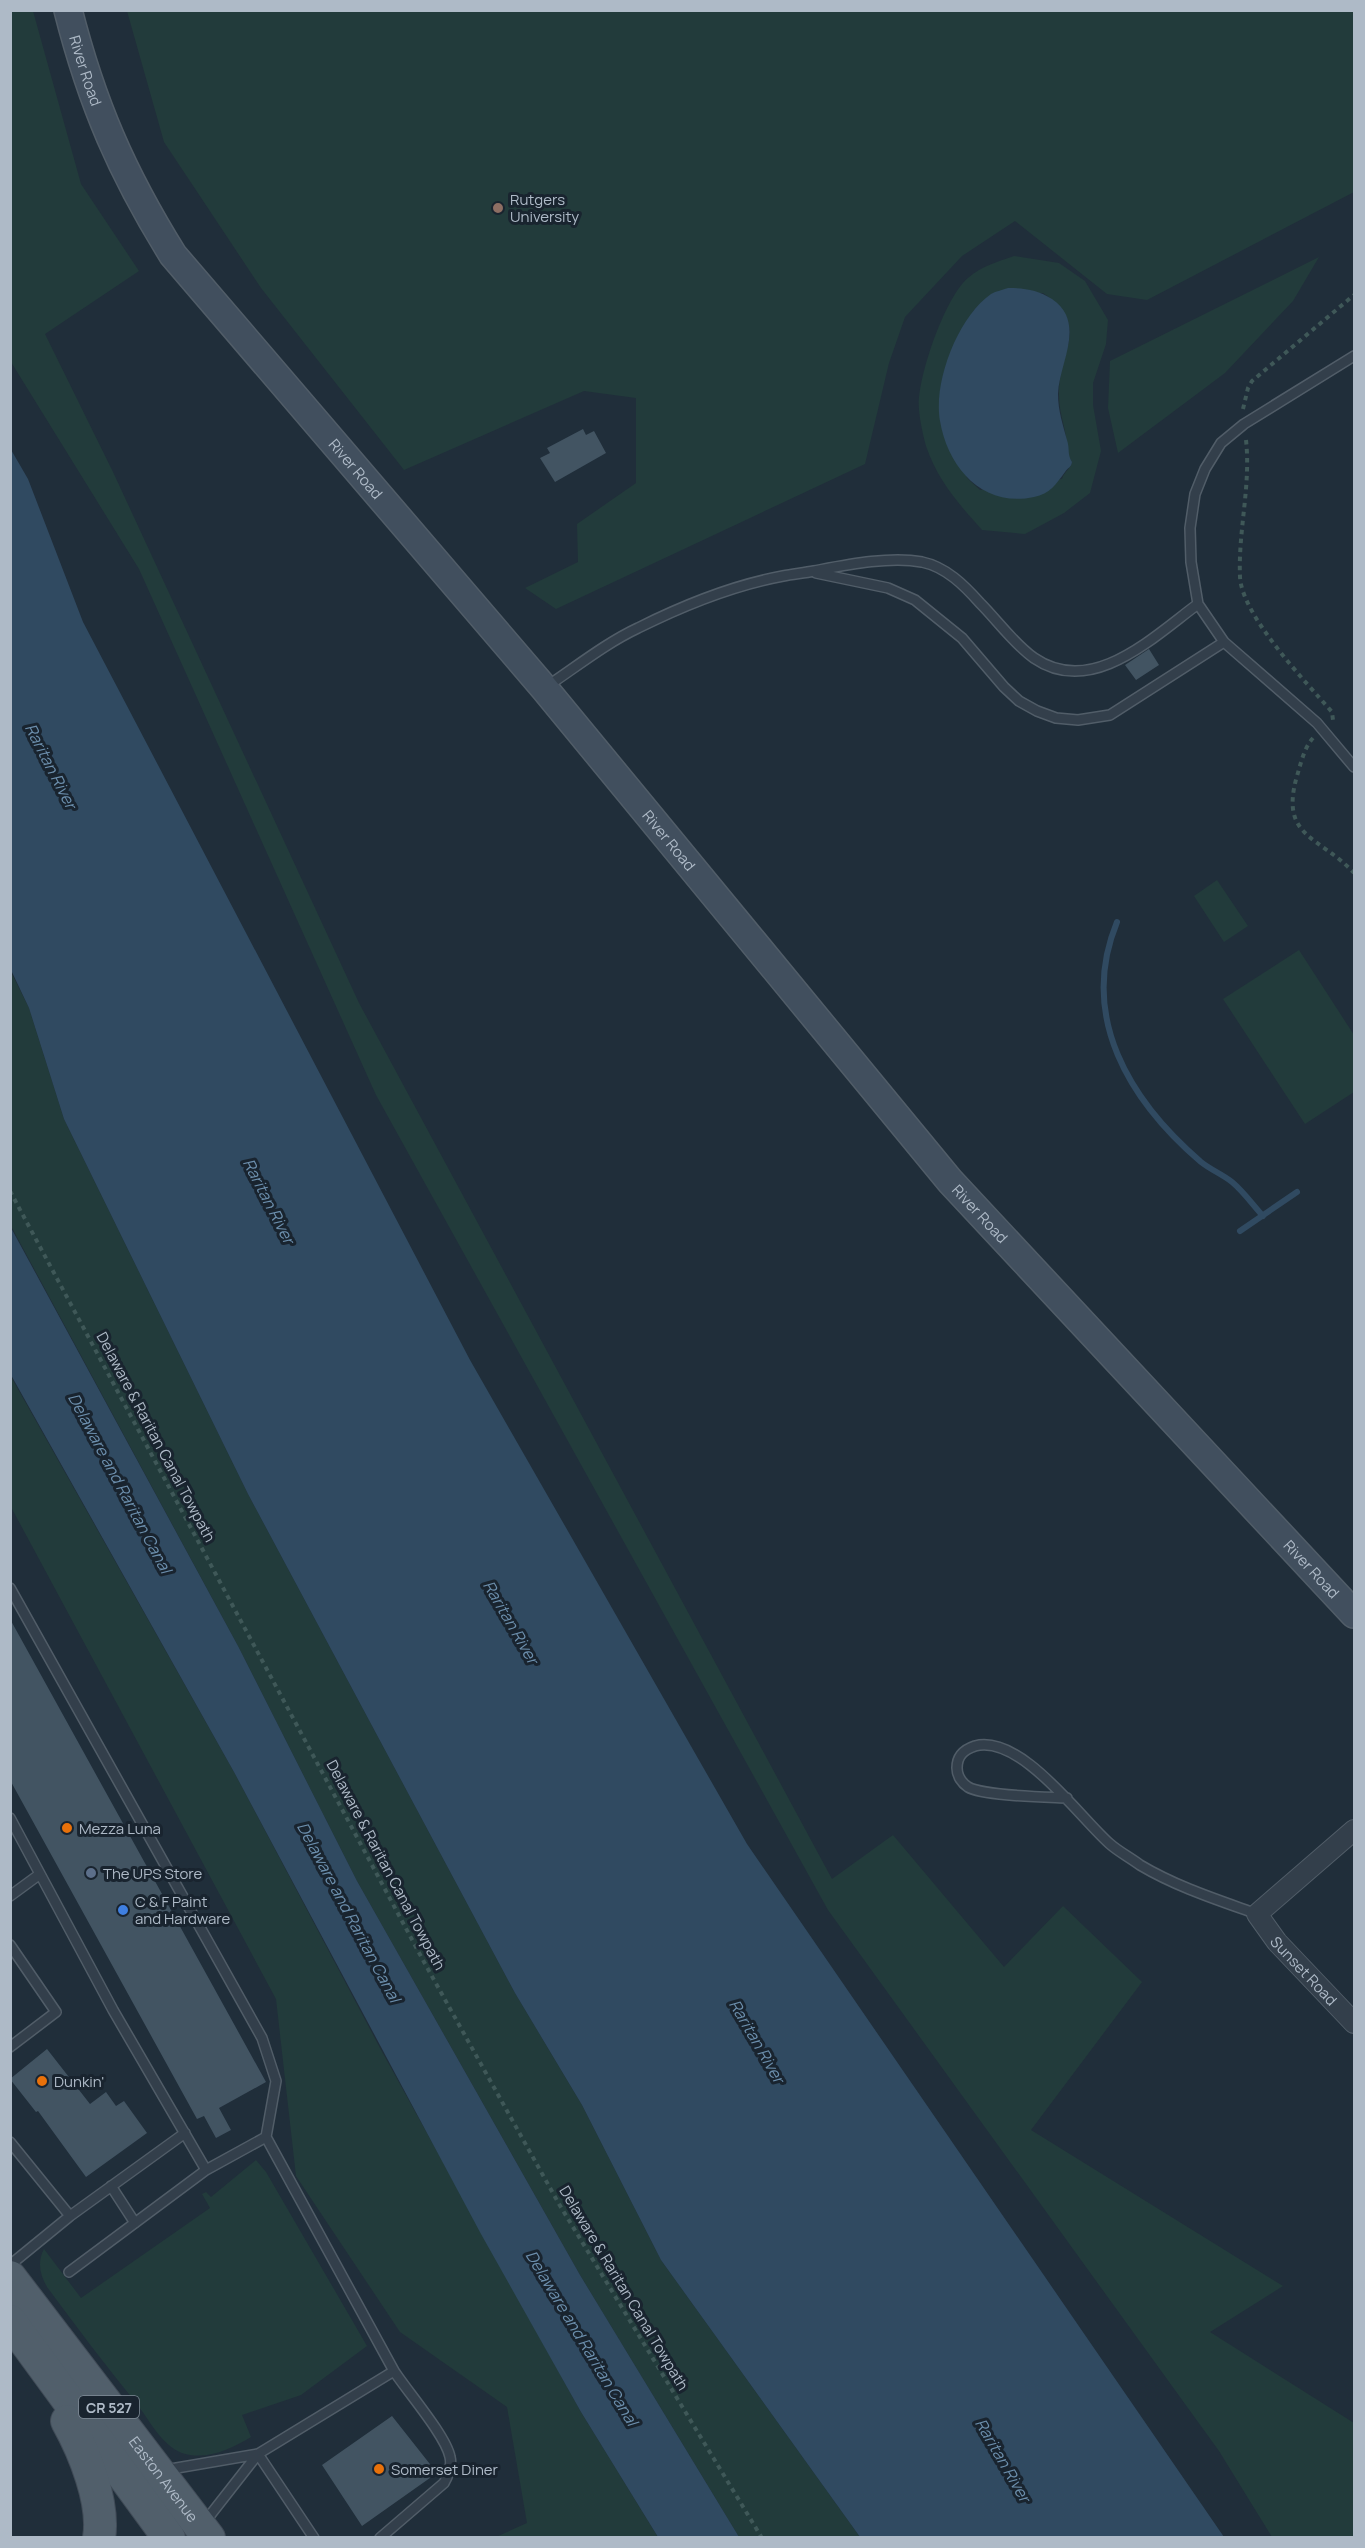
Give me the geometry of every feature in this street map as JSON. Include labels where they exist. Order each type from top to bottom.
[{"type":"main road","name":"River Road","points":[[68,10],[89,86],[110,140],[139,201],[172,255],[544,688],[950,1181],[1354,1614]]},
{"type":"main road","name":"Easton Avenue","points":[[10,2277],[205,2532]]},
{"type":"main road","name":"Easton Avenue","points":[[13,2325],[169,2538]]},
{"type":"main road","points":[[13,2325],[73,2432],[84,2458],[97,2499],[99,2538]]},
{"type":"street","points":[[1257,1914],[1354,1830]]},
{"type":"street","name":"Sunset Road","points":[[1257,1914],[1277,1942],[1354,2023]]},
{"type":"lane","points":[[1354,356],[1244,424],[1221,443],[1205,469],[1195,494],[1190,528],[1191,562],[1198,604],[1224,642],[1325,731],[1354,767]]},
{"type":"lane","points":[[544,688],[636,628],[725,592],[782,576],[848,564],[903,561],[934,566],[963,585],[1034,657],[1048,665],[1065,670],[1084,670],[1116,661],[1198,604]]},
{"type":"lane","points":[[811,572],[888,588],[915,600],[962,638],[1004,687],[1019,700],[1037,711],[1056,718],[1078,720],[1110,715],[1224,642]]},
{"type":"lane","points":[[10,1588],[262,2038],[276,2081],[266,2137],[394,2371],[420,2406],[451,2458],[444,2484],[380,2538]]},
{"type":"lane","points":[[1067,1798],[969,1788],[961,1780],[957,1771],[958,1758],[966,1749],[982,1745],[999,1747],[1039,1772],[1067,1798],[1110,1844],[1142,1865],[1172,1882],[1257,1914]]},
{"type":"lane","points":[[10,1818],[113,2010],[206,2170]]},
{"type":"lane","points":[[10,1896],[40,1874]]},
{"type":"lane","points":[[10,1945],[56,2012],[10,2047]]},
{"type":"lane","points":[[10,2265],[70,2216],[185,2133]]},
{"type":"lane","points":[[69,2272],[206,2170],[266,2137]]},
{"type":"lane","points":[[10,2142],[70,2216]]},
{"type":"lane","points":[[111,2186],[135,2223]]},
{"type":"lane","points":[[158,2471],[258,2454],[394,2371]]},
{"type":"lane","points":[[205,2532],[258,2454]]},
{"type":"lane","points":[[258,2454],[314,2538]]},
{"type":"path","points":[[1354,295],[1252,381],[1245,399],[1244,424],[1249,466],[1243,516],[1241,585],[1264,629],[1332,712],[1333,722],[1325,731],[1312,739],[1304,754],[1292,794],[1291,807],[1295,821],[1304,833],[1343,861],[1354,873]]},
{"type":"path","name":"Delaware & Raritan Canal Towpath","points":[[10,1191],[424,1962],[559,2204],[762,2538]]},
{"type":"green space","points":[[11,10],[33,11],[81,184],[139,271],[45,334],[113,472],[359,1003],[832,1879],[893,1835],[1004,1967],[1063,1906],[1142,1982],[1031,2130],[1283,2286],[1210,2332],[1354,2423],[1354,2537],[1272,2537],[1219,2451],[828,1910],[376,1095],[139,569],[11,362]]},
{"type":"green space","points":[[127,11],[1354,11],[1354,192],[1147,300],[1107,294],[1015,221],[962,256],[905,317],[889,363],[865,464],[556,609],[525,588],[578,562],[577,524],[636,483],[636,398],[584,391],[404,470],[261,288],[164,142]]},
{"type":"green space","points":[[1014,256],[1059,263],[1085,281],[1108,320],[1106,344],[1093,383],[1093,405],[1101,451],[1090,493],[1064,513],[1025,534],[982,530],[949,491],[936,470],[926,446],[919,410],[919,396],[927,360],[950,302],[959,288],[973,274]],"holes":[[[1043,293],[1058,305],[1070,328],[1059,396],[1067,440],[1067,455],[1072,462],[1062,479],[980,490],[968,479],[949,448],[957,338],[975,309],[992,294]]]},
{"type":"green space","points":[[1319,257],[1293,301],[1225,373],[1118,453],[1108,408],[1110,361]]},
{"type":"green space","points":[[1217,880],[1248,926],[1224,942],[1194,896]]},
{"type":"green space","points":[[1299,950],[1354,1035],[1354,1092],[1305,1124],[1223,999]]},
{"type":"green space","points":[[10,970],[29,1008],[64,1119],[248,1494],[515,1993],[582,2105],[661,2260],[860,2537],[739,2537],[580,2275],[357,1881],[238,1646],[11,1226]]},
{"type":"green space","points":[[10,1375],[234,1772],[380,2048],[581,2412],[658,2537],[496,2537],[527,2523],[507,2407],[400,2332],[296,2176],[276,1999],[11,1507]]},
{"type":"green space","points":[[256,2160],[266,2172],[367,2346],[301,2395],[242,2415],[251,2437],[218,2453],[200,2456],[182,2453],[168,2444],[156,2431],[47,2287],[41,2273],[41,2259],[44,2249],[81,2298],[210,2208],[202,2194],[206,2192],[211,2197]]},
{"type":"water","points":[[1008,288],[1031,290],[1052,299],[1062,309],[1068,320],[1070,331],[1058,394],[1072,464],[1048,491],[1040,496],[1016,499],[984,490],[960,469],[944,438],[939,405],[940,388],[950,352],[968,318],[991,294]]},
{"type":"water","name":"Raritan River","points":[[10,448],[28,479],[83,622],[470,1360],[747,1844],[1224,2537],[860,2537],[661,2260],[582,2105],[515,1993],[248,1494],[64,1119],[29,1008],[11,970]]},
{"type":"water","name":"Delaware and Raritan Canal","points":[[10,1226],[238,1646],[357,1881],[580,2275],[739,2537],[658,2537],[581,2412],[481,2234],[234,1772],[11,1375]]},
{"type":"building","points":[[583,429],[586,435],[594,431],[606,453],[555,482],[540,458],[550,453],[547,448]]},
{"type":"building","points":[[1149,649],[1159,665],[1136,680],[1125,665]]},
{"type":"building","points":[[10,1619],[266,2082],[219,2108],[231,2130],[216,2138],[204,2116],[197,2119],[10,1780]]},
{"type":"building","points":[[47,2049],[90,2104],[106,2092],[116,2106],[124,2101],[147,2133],[86,2177],[38,2111],[36,2112],[10,2079]]},
{"type":"building","name":"Somerset Diner","points":[[392,2416],[437,2473],[362,2526],[322,2465]]},
{"type":"waterway","points":[[1117,922],[1106,957],[1104,991],[1108,1024],[1118,1055],[1133,1084],[1152,1112],[1175,1138],[1201,1162],[1236,1186],[1263,1216]]},
{"type":"waterway","points":[[1240,1231],[1297,1192]]},
{"type":"place","name":"Rutgers University","points":[[498,208]]},
{"type":"place","name":"Mezza Luna","points":[[67,1828]]},
{"type":"place","name":"The UPS Store","points":[[91,1873]]},
{"type":"place","name":"C & F Paint and Hardware","points":[[123,1910]]},
{"type":"place","name":"Dunkin'","points":[[42,2081]]},
{"type":"place","name":"Somerset Diner","points":[[379,2469]]}]
